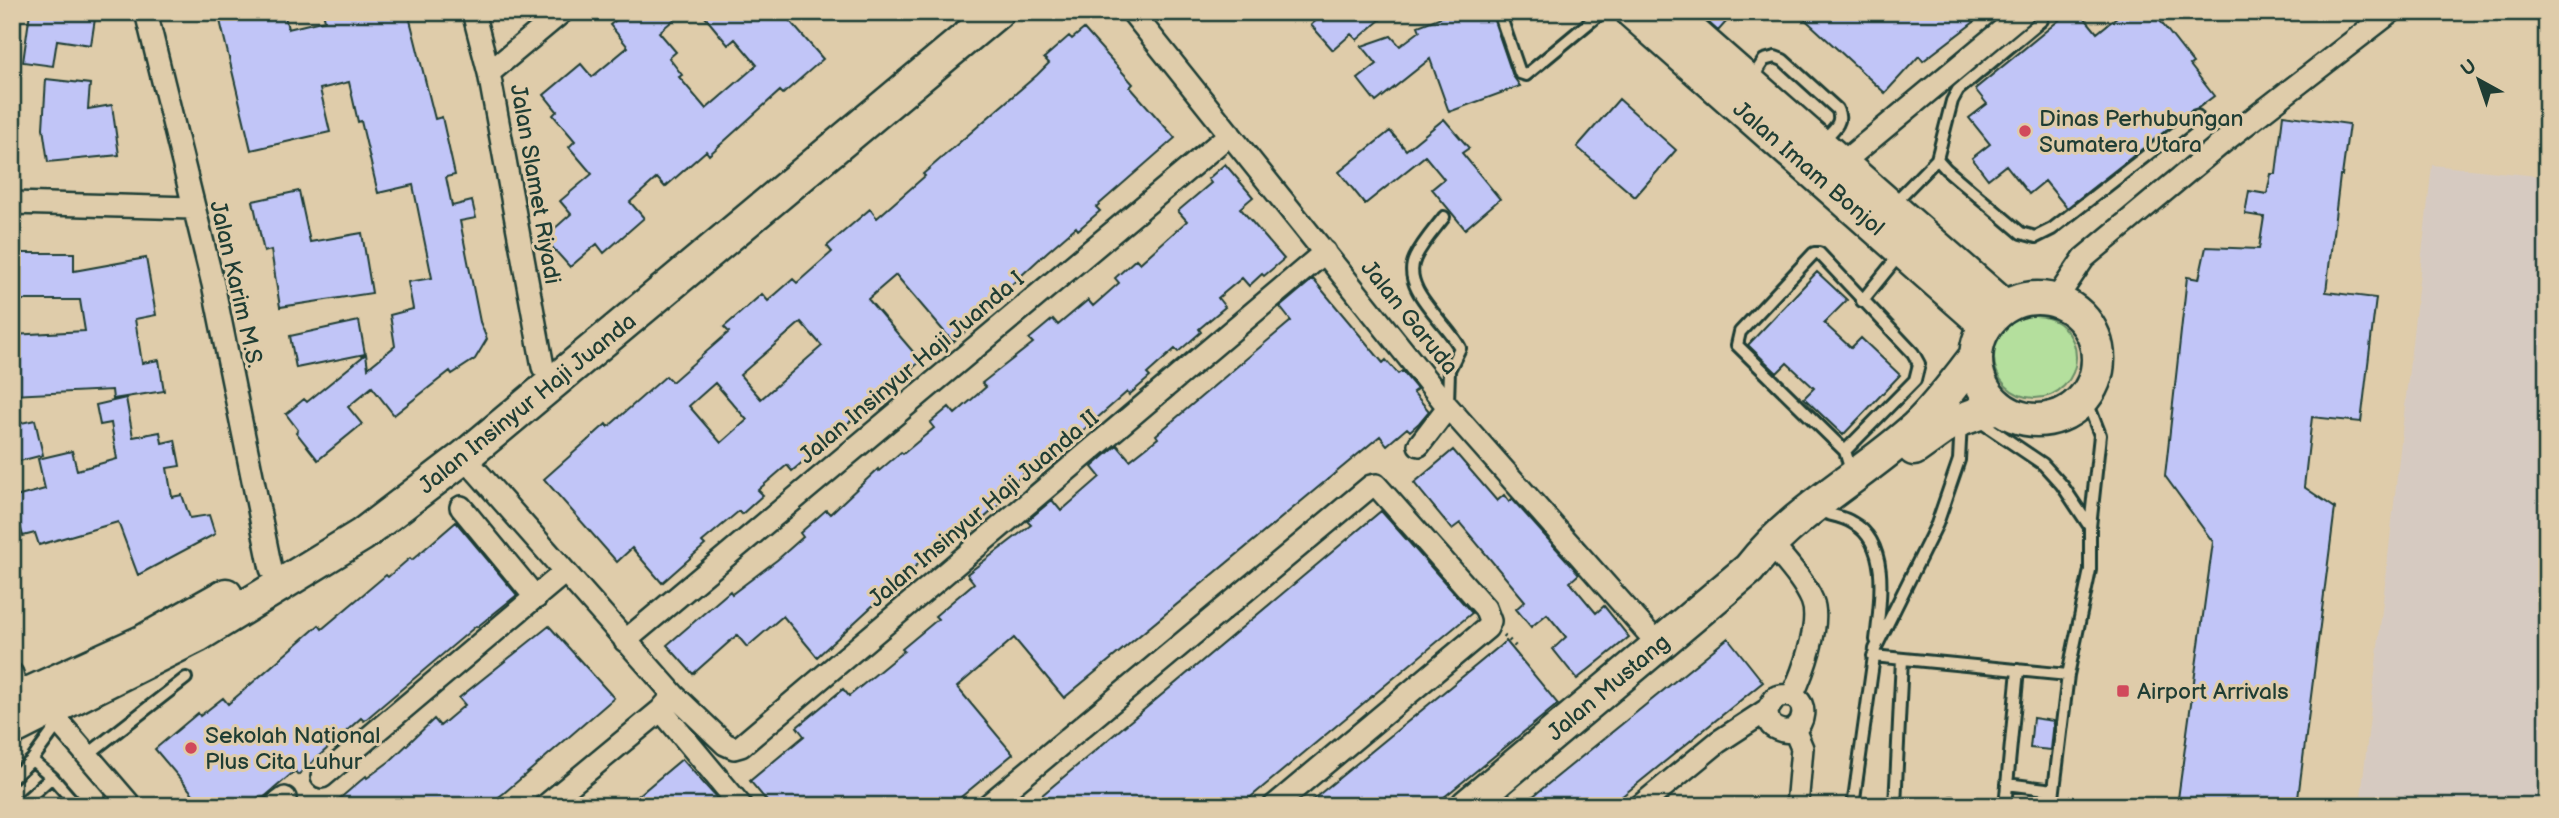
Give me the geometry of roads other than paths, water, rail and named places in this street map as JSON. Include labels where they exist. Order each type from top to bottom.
[{"type":"main road","name":"Jalan Insinyur Haji Juanda","points":[[15,691],[144,640],[271,569],[405,479],[543,367],[965,12]]},
{"type":"main road","name":"Jalan Insinyur Haji Juanda","points":[[12,729],[55,718],[197,636],[362,535],[464,457],[997,12]]},
{"type":"main road","name":"Jalan Imam Bonjol","points":[[1632,12],[1668,23],[1756,101],[1904,250],[1996,316]]},
{"type":"main road","name":"Jalan Imam Bonjol","points":[[1756,101],[1830,154],[1891,207],[1996,316]]},
{"type":"main road","points":[[2029,299],[2055,301],[2079,314],[2094,338],[2098,351],[2098,365],[2086,399],[2067,413],[2051,419],[1976,414],[1979,381],[1975,357],[1977,346],[1996,316],[2029,299]]},
{"type":"main road","name":"Jalan Mustang","points":[[1774,548],[1849,463],[1917,426],[1975,357]]},
{"type":"main road","name":"Jalan Mustang","points":[[1466,806],[1774,548],[1828,514],[1939,430],[1976,414]]},
{"type":"street","name":"Jalan Karim M.S.","points":[[146,12],[192,208],[213,284],[271,569]]},
{"type":"street","name":"Jalan Slamet Riyadi","points":[[473,12],[489,73],[543,367]]},
{"type":"street","points":[[489,73],[562,12]]},
{"type":"street","name":"Jalan Garuda","points":[[1132,12],[1448,407],[1659,645]]},
{"type":"street","points":[[2055,301],[2084,258],[2222,143],[2391,12]]},
{"type":"street","points":[[1830,154],[2033,16]]},
{"type":"street","name":"Jalan Insinyur Haji Juanda I","points":[[625,642],[1230,134]]},
{"type":"street","points":[[12,203],[192,208]]},
{"type":"street","name":"Jalan Insinyur Haji Juanda II","points":[[667,703],[725,744],[734,748],[741,746],[1325,253]]},
{"type":"street","points":[[1419,445],[1448,407]]},
{"type":"street","points":[[464,457],[625,642],[741,806]]},
{"type":"street","points":[[987,806],[1371,486],[1376,485],[1485,608],[1490,621],[1487,628],[1274,806]]},
{"type":"street","points":[[461,507],[536,598]]},
{"type":"street","points":[[1774,548],[1813,602],[1814,627],[1800,680],[1792,696]]},
{"type":"street","points":[[322,777],[565,572]]},
{"type":"street","points":[[1640,806],[1718,743],[1767,710],[1776,697],[1792,696],[1803,708],[1800,724],[1794,729],[1778,730],[1771,726],[1767,710]]},
{"type":"street","points":[[545,806],[667,703]]},
{"type":"street","points":[[55,718],[131,806]]},
{"type":"street","points":[[1794,729],[1802,748],[1797,806]]},
{"type":"lane","points":[[1499,12],[1520,73],[1526,75],[1602,12]]},
{"type":"lane","points":[[1891,207],[1937,159],[1952,101],[1958,90],[2033,16]]},
{"type":"lane","points":[[1756,101],[1764,60],[1772,57],[1783,60],[1837,108],[1841,116],[1830,154]]},
{"type":"lane","points":[[1937,159],[2021,233],[2036,237],[2052,229],[2197,116]]},
{"type":"lane","points":[[1444,217],[1413,261],[1412,272],[1418,292],[1460,348],[1449,370],[1448,407]]},
{"type":"lane","points":[[1862,301],[1904,250]]},
{"type":"lane","points":[[1814,253],[1819,253],[1913,353],[1919,365],[1916,380],[1849,463],[1742,350],[1737,340],[1740,332],[1814,253]]},
{"type":"lane","points":[[2052,806],[2068,675],[2090,570],[2090,527],[2100,435],[2086,399]]},
{"type":"lane","points":[[1874,653],[1937,524],[1976,414],[2043,464],[2062,485],[2090,527]]},
{"type":"lane","points":[[1828,514],[1854,523],[1863,531],[1877,552],[1880,569],[1880,601],[1853,806]]},
{"type":"lane","points":[[1874,653],[1902,659],[2068,675]]},
{"type":"lane","points":[[1895,806],[1902,659]]},
{"type":"lane","points":[[2005,806],[2018,670]]},
{"type":"lane","points":[[86,756],[186,678]]},
{"type":"lane","points":[[12,778],[32,760],[55,718]]},
{"type":"lane","points":[[32,760],[52,777],[77,806]]},
{"type":"lane","points":[[19,806],[52,777]]},
{"type":"lane","points":[[2007,784],[2053,790]]},
{"type":"place","name":"Dinas Perhubungan Sumatera Utara","points":[[2025,131]]},
{"type":"place","name":"Airport Arrivals","points":[[2123,691]]},
{"type":"place","name":"Sekolah National Plus Cita Luhur","points":[[191,748]]}]
